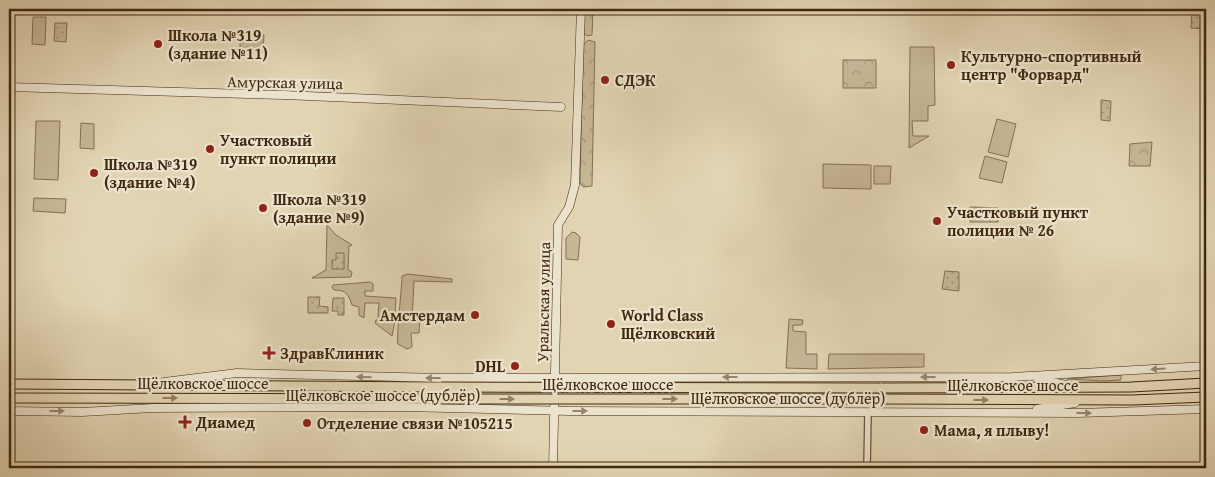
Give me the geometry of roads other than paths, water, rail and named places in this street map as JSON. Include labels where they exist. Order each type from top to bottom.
[{"type":"main road","name":"Уральская улица","points":[[553,468],[558,225],[569,208],[576,185],[581,9]]},
{"type":"main road","name":"Амурская улица","points":[[9,88],[284,95],[561,106]]},
{"type":"main road","name":"Щёлковское шоссе (дублёр)","points":[[150,384],[237,373],[412,378],[1012,377],[1206,366]]},
{"type":"main road","points":[[1012,377],[1093,388]]},
{"type":"main road","points":[[604,378],[590,386],[588,396],[590,403],[605,411]]},
{"type":"main road","name":"Щёлковское шоссе","points":[[9,384],[1093,388],[1206,383]]},
{"type":"main road","name":"Щёлковское шоссе","points":[[9,398],[1095,400],[1206,397]]},
{"type":"main road","points":[[208,398],[290,408]]},
{"type":"main road","points":[[1018,412],[1095,400]]},
{"type":"main road","name":"Щёлковское шоссе (дублёр)","points":[[9,411],[82,412],[130,408],[473,408],[554,411],[1134,413],[1206,410]]},
{"type":"street","points":[[867,468],[868,412]]},
{"type":"place","name":"Школа №319 (здание №11)","points":[[158,44]]},
{"type":"place","name":"Культурно-спортивный центр \"Форвард\"","points":[[951,65]]},
{"type":"place","name":"СДЭК","points":[[605,80]]},
{"type":"place","name":"Участковый пункт полиции","points":[[210,149]]},
{"type":"place","name":"Школа №319 (здание №4)","points":[[94,173]]},
{"type":"place","name":"Школа №319 (здание №9)","points":[[263,208]]},
{"type":"place","name":"Участковый пункт полиции № 26","points":[[937,221]]},
{"type":"place","name":"Амстердам","points":[[475,315]]},
{"type":"place","name":"World Class Щёлковский","points":[[611,324]]},
{"type":"place","name":"ЗдравКлиник","points":[[269,353]]},
{"type":"place","name":"DHL","points":[[515,366]]},
{"type":"place","name":"Диамед","points":[[185,422]]},
{"type":"place","name":"Отделение связи №105215","points":[[307,423]]},
{"type":"place","name":"Мама, я плыву!","points":[[924,430]]}]
